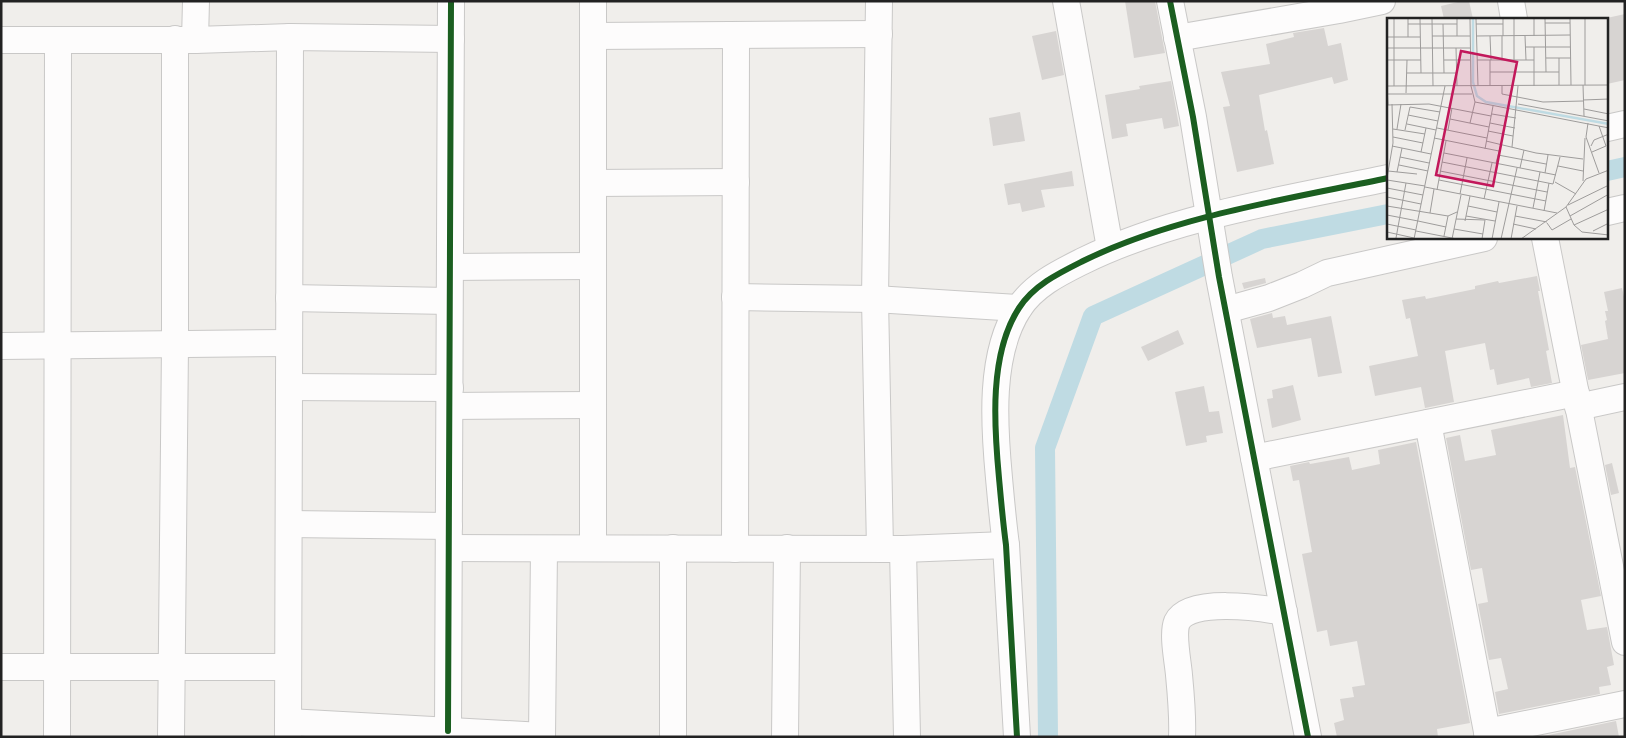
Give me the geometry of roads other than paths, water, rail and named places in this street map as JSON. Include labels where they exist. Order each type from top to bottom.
[{"type":"street","points":[[171,737],[175,345],[185,39],[196,1]]},
{"type":"street","points":[[448,731],[451,1]]},
{"type":"street","points":[[593,1],[593,548]]},
{"type":"street","points":[[879,1],[876,299],[891,549],[907,737]]},
{"type":"street","points":[[1066,1],[1110,248]]},
{"type":"street","points":[[1170,1],[1193,117],[1219,277],[1308,737]]},
{"type":"street","points":[[1177,38],[1338,6],[1382,1]]},
{"type":"street","points":[[1511,1],[1514,18]]},
{"type":"street","points":[[593,36],[879,34]]},
{"type":"street","points":[[735,548],[736,35]]},
{"type":"street","points":[[290,38],[288,730],[404,733],[448,731],[542,736],[544,549]]},
{"type":"street","points":[[1,40],[290,38],[451,40]]},
{"type":"street","points":[[57,737],[58,40]]},
{"type":"street","points":[[1608,128],[1625,124]]},
{"type":"street","points":[[1017,737],[1006,545],[995,434],[996,387],[1003,343],[1020,308],[1039,286],[1057,274],[1110,248],[1208,216],[1387,178]]},
{"type":"street","points":[[593,183],[736,182]]},
{"type":"street","points":[[1608,212],[1625,208]]},
{"type":"street","points":[[1226,310],[1268,298],[1327,273],[1480,239]]},
{"type":"street","points":[[1546,239],[1577,400],[1616,548],[1625,642]]},
{"type":"street","points":[[450,267],[593,266]]},
{"type":"street","points":[[735,297],[876,299],[1020,308]]},
{"type":"street","points":[[289,298],[449,300]]},
{"type":"street","points":[[1,346],[289,343]]},
{"type":"street","points":[[289,386],[593,405]]},
{"type":"street","points":[[1254,458],[1428,423],[1577,400],[1625,397]]},
{"type":"street","points":[[1428,423],[1487,735],[1625,704]]},
{"type":"street","points":[[289,524],[449,537],[544,549],[891,549],[1006,545]]},
{"type":"street","points":[[673,548],[673,737]]},
{"type":"street","points":[[785,737],[787,548]]},
{"type":"street","points":[[1182,737],[1180,675],[1175,631],[1181,616],[1196,610],[1229,606],[1284,612]]},
{"type":"street","points":[[1,667],[288,667]]},
{"type":"waterway","points":[[1608,171],[1625,167]]},
{"type":"waterway","points":[[1048,737],[1045,448],[1093,316],[1262,239],[1387,214]]}]
